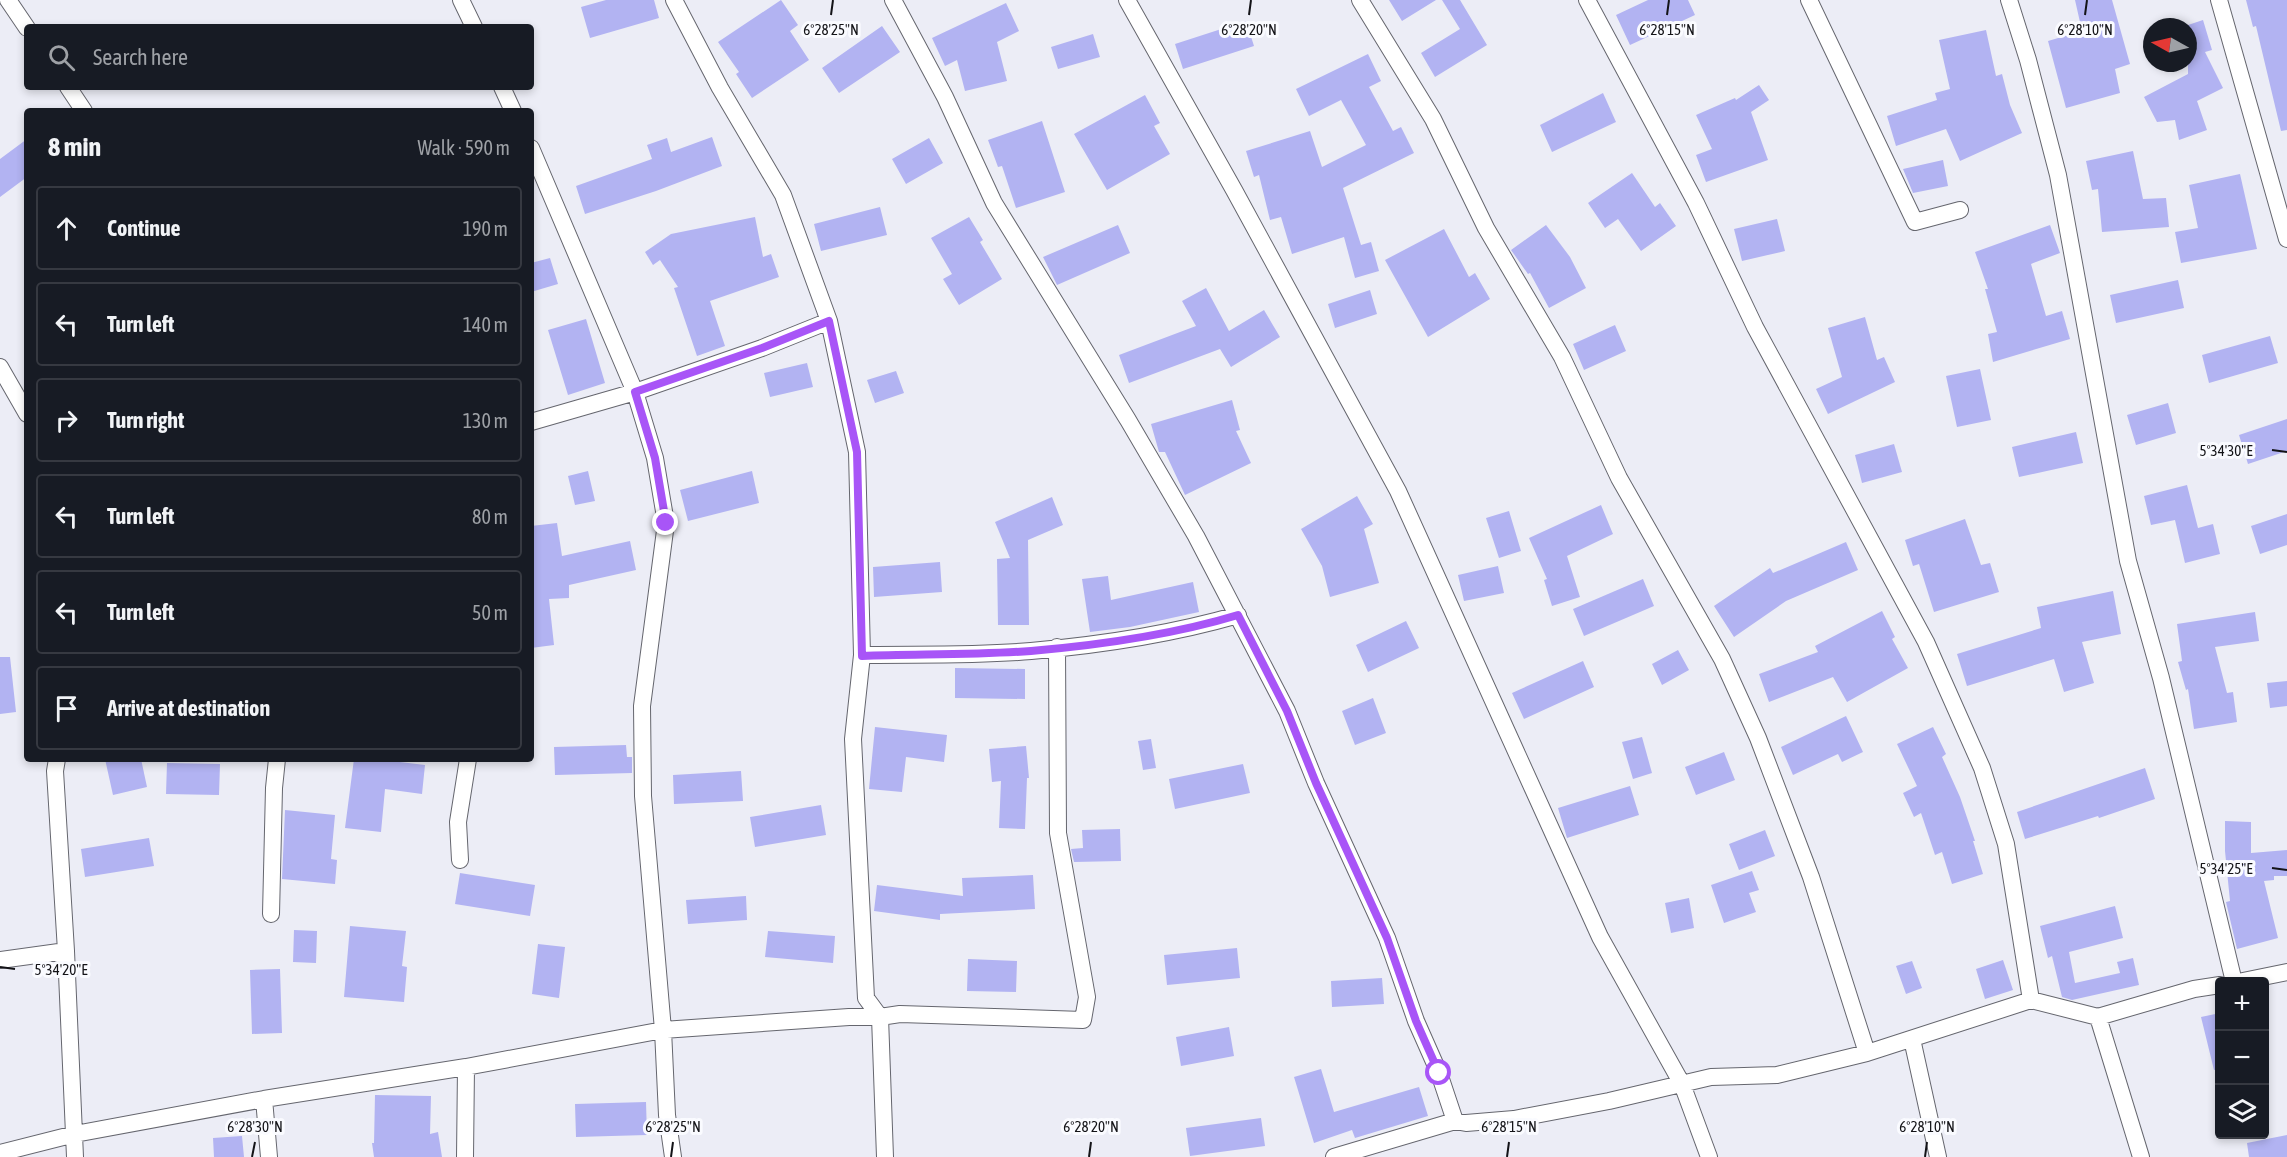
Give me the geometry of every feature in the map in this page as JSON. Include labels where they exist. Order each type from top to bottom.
[{"type":"street","points":[[8,0],[24,24]]},
{"type":"street","points":[[461,0],[473,24]]},
{"type":"street","points":[[674,0],[720,88],[783,195],[829,321],[857,452],[862,656],[853,739],[866,998],[880,1017],[885,1157]]},
{"type":"street","points":[[893,0],[945,97],[994,203],[1128,420],[1196,536],[1287,711],[1316,783],[1387,938],[1455,1121]]},
{"type":"street","points":[[1126,0],[1234,190],[1398,491],[1600,937],[1682,1084],[1709,1157]]},
{"type":"street","points":[[1360,0],[1433,119],[1486,228],[1562,357],[1619,478],[1722,659],[1758,738],[1811,877],[1867,1053]]},
{"type":"street","points":[[1587,0],[1696,203],[1755,327],[1926,642],[1982,768],[2006,844],[2031,1000]]},
{"type":"street","points":[[1809,0],[1915,222],[1960,210]]},
{"type":"street","points":[[2009,0],[2028,60],[2058,175],[2128,561],[2161,678],[2235,977]]},
{"type":"street","points":[[2219,0],[2287,239]]},
{"type":"street","points":[[70,90],[82,108]]},
{"type":"street","points":[[503,90],[512,108]]},
{"type":"street","points":[[534,155],[635,392],[655,458],[666,523],[642,706],[643,796],[663,1030],[667,1115],[673,1157]]},
{"type":"street","points":[[534,421],[635,392],[762,348],[829,321]]},
{"type":"street","points":[[0,367],[24,409]]},
{"type":"street","points":[[862,656],[1030,651],[1200,626],[1238,615]]},
{"type":"street","points":[[0,1153],[75,1134],[264,1099],[466,1067],[663,1030],[900,1014],[1083,1020],[1087,997],[1058,833],[1057,647]]},
{"type":"street","points":[[56,762],[55,771],[75,1157]]},
{"type":"street","points":[[271,914],[277,762]]},
{"type":"street","points":[[459,860],[458,822],[468,762]]},
{"type":"street","points":[[0,960],[66,951]]},
{"type":"street","points":[[2259,977],[2287,972]]},
{"type":"street","points":[[1334,1157],[1455,1121],[1466,1123],[1514,1119],[1609,1101],[1711,1077],[1777,1076],[1867,1053],[2031,1000],[2098,1017],[2194,989],[2215,986]]},
{"type":"street","points":[[2098,1017],[2141,1157]]},
{"type":"street","points":[[1912,1038],[1938,1157]]},
{"type":"street","points":[[465,1157],[466,1067]]},
{"type":"street","points":[[264,1099],[268,1157]]},
{"type":"building","points":[[606,0],[654,0],[659,18],[590,38],[581,7]]},
{"type":"building","points":[[781,0],[798,25],[790,31],[809,60],[752,98],[736,74],[739,72],[718,42]]},
{"type":"building","points":[[1389,0],[1436,0],[1402,21]]},
{"type":"building","points":[[1442,0],[1460,0],[1487,45],[1435,77],[1421,53],[1460,29]]},
{"type":"building","points":[[1648,0],[1688,0],[1695,15],[1630,45],[1616,15]]},
{"type":"building","points":[[2075,0],[2112,0],[2130,64],[2115,69],[2120,93],[2066,108],[2048,41],[2082,31]]},
{"type":"building","points":[[2246,0],[2287,0],[2287,130],[2281,131],[2256,26],[2253,27]]},
{"type":"building","points":[[1006,3],[1019,31],[997,42],[1007,81],[965,91],[957,60],[945,66],[932,38]]},
{"type":"building","points":[[2203,20],[2212,50],[2205,52],[2223,88],[2197,101],[2207,130],[2179,140],[2175,120],[2157,122],[2144,97],[2188,72],[2197,72],[2197,22]]},
{"type":"building","points":[[1246,21],[1254,46],[1183,69],[1175,44]]},
{"type":"building","points":[[882,26],[900,52],[839,93],[822,68]]},
{"type":"building","points":[[1986,30],[1996,76],[2002,74],[2010,105],[2022,133],[1960,161],[1946,129],[1896,146],[1887,116],[1937,100],[1935,93],[1950,89],[1939,40]]},
{"type":"building","points":[[1093,34],[1100,57],[1058,69],[1051,47]]},
{"type":"building","points":[[1368,54],[1381,81],[1369,87],[1393,131],[1401,127],[1414,153],[1343,188],[1361,245],[1371,242],[1379,271],[1355,278],[1344,237],[1292,254],[1281,217],[1270,220],[1259,175],[1254,177],[1246,151],[1310,131],[1322,167],[1366,145],[1341,100],[1309,116],[1296,89]]},
{"type":"building","points":[[1759,85],[1769,100],[1751,112],[1768,160],[1706,182],[1696,155],[1712,149],[1696,115],[1735,98],[1736,100]]},
{"type":"building","points":[[1603,93],[1616,122],[1552,152],[1540,125]]},
{"type":"building","points":[[1145,95],[1160,123],[1154,126],[1170,154],[1107,190],[1074,134]]},
{"type":"building","points":[[1042,121],[1065,192],[1016,208],[1002,166],[998,167],[988,140]]},
{"type":"building","points":[[712,137],[722,166],[585,214],[576,186],[652,159],[647,145],[667,138],[671,152]]},
{"type":"building","points":[[929,138],[943,163],[906,184],[892,159]]},
{"type":"building","points":[[24,141],[24,179],[0,197],[0,159]]},
{"type":"building","points":[[2133,151],[2143,199],[2166,198],[2169,227],[2102,232],[2098,189],[2092,190],[2086,161]]},
{"type":"building","points":[[1943,160],[1948,186],[1913,193],[1903,169]]},
{"type":"building","points":[[1632,173],[1655,207],[1660,203],[1676,226],[1641,251],[1618,219],[1605,228],[1588,203]]},
{"type":"building","points":[[2240,174],[2257,249],[2181,263],[2175,232],[2198,228],[2189,185]]},
{"type":"building","points":[[880,207],[887,235],[821,251],[814,224]]},
{"type":"building","points":[[755,217],[763,257],[771,254],[779,277],[710,301],[725,346],[697,356],[674,288],[678,287],[660,260],[653,265],[645,252],[671,234]]},
{"type":"building","points":[[969,217],[983,240],[980,242],[1002,279],[959,305],[943,279],[952,274],[931,238]]},
{"type":"building","points":[[1777,219],[1785,251],[1742,261],[1734,229]]},
{"type":"building","points":[[1118,225],[1130,253],[1057,285],[1043,257]]},
{"type":"building","points":[[1546,225],[1570,257],[1586,288],[1549,308],[1530,273],[1528,274],[1511,250]]},
{"type":"building","points":[[2050,225],[2060,253],[2031,264],[2046,316],[2062,311],[2070,339],[1993,362],[1988,334],[1997,332],[1985,289],[1988,289],[1975,252]]},
{"type":"building","points":[[1444,229],[1469,277],[1475,273],[1490,299],[1428,337],[1385,260]]},
{"type":"building","points":[[550,258],[558,284],[534,291],[534,262]]},
{"type":"building","points":[[2178,280],[2184,308],[2116,323],[2110,295]]},
{"type":"building","points":[[1206,288],[1229,331],[1264,310],[1280,337],[1231,367],[1220,349],[1129,383],[1119,355],[1196,326],[1182,301]]},
{"type":"building","points":[[1370,290],[1377,314],[1335,328],[1328,304]]},
{"type":"building","points":[[1865,317],[1877,360],[1884,357],[1895,382],[1828,414],[1816,389],[1842,377],[1828,328]]},
{"type":"building","points":[[586,319],[605,383],[568,395],[548,330]]},
{"type":"building","points":[[1615,325],[1626,351],[1584,370],[1573,344]]},
{"type":"building","points":[[2270,336],[2278,363],[2209,383],[2202,355]]},
{"type":"building","points":[[807,363],[813,387],[770,397],[764,373]]},
{"type":"building","points":[[1980,369],[1991,420],[1957,427],[1946,376]]},
{"type":"building","points":[[896,371],[904,393],[875,403],[867,380]]},
{"type":"building","points":[[1232,400],[1240,430],[1236,431],[1251,463],[1185,495],[1165,452],[1159,452],[1151,424]]},
{"type":"building","points":[[2168,403],[2176,433],[2136,445],[2127,415]]},
{"type":"building","points":[[2287,419],[2287,451],[2248,464],[2239,435]]},
{"type":"building","points":[[2076,432],[2083,463],[2019,477],[2012,447]]},
{"type":"building","points":[[1894,444],[1902,472],[1862,483],[1855,455]]},
{"type":"building","points":[[588,471],[595,501],[575,505],[568,476]]},
{"type":"building","points":[[752,471],[759,503],[688,521],[680,490]]},
{"type":"building","points":[[2187,485],[2198,528],[2213,524],[2220,554],[2185,563],[2175,520],[2151,525],[2144,496]]},
{"type":"building","points":[[1357,496],[1373,524],[1364,529],[1379,583],[1330,597],[1322,566],[1301,529]]},
{"type":"building","points":[[1052,497],[1063,525],[1028,540],[1029,625],[998,625],[997,559],[1010,558],[995,522]]},
{"type":"building","points":[[1601,505],[1613,534],[1567,556],[1580,597],[1552,606],[1544,580],[1547,579],[1529,538]]},
{"type":"building","points":[[1509,511],[1521,551],[1499,558],[1486,518]]},
{"type":"building","points":[[2287,514],[2287,545],[2260,554],[2251,526]]},
{"type":"building","points":[[1965,519],[1981,565],[1990,563],[1999,592],[1934,612],[1919,564],[1913,566],[1905,540]]},
{"type":"building","points":[[557,523],[562,556],[630,541],[636,570],[569,585],[569,598],[549,599],[554,645],[534,648],[534,526]]},
{"type":"building","points":[[1846,542],[1858,570],[1786,601],[1734,637],[1714,606],[1770,568],[1773,573]]},
{"type":"building","points":[[940,562],[942,592],[874,597],[873,567]]},
{"type":"building","points":[[1498,566],[1504,593],[1464,601],[1458,575]]},
{"type":"building","points":[[1108,576],[1111,600],[1193,582],[1199,612],[1130,627],[1090,632],[1082,579]]},
{"type":"building","points":[[1643,579],[1654,606],[1584,636],[1573,609]]},
{"type":"building","points":[[2113,591],[2121,634],[2082,642],[2094,683],[2064,692],[2054,659],[1967,686],[1957,654],[2041,628],[2037,607]]},
{"type":"building","points":[[1882,611],[1895,637],[1892,639],[1908,668],[1847,702],[1833,677],[1769,702],[1759,674],[1818,652],[1815,646]]},
{"type":"building","points":[[2255,612],[2259,641],[2215,647],[2227,693],[2233,692],[2237,722],[2194,729],[2188,689],[2186,690],[2178,662],[2182,661],[2177,624]]},
{"type":"building","points":[[1406,621],[1419,648],[1368,672],[1356,645]]},
{"type":"building","points":[[1678,650],[1689,670],[1662,685],[1652,664]]},
{"type":"building","points":[[0,657],[10,657],[16,712],[0,714]]},
{"type":"building","points":[[1583,661],[1594,687],[1524,719],[1512,693]]},
{"type":"building","points":[[955,668],[1025,669],[1025,699],[955,698]]},
{"type":"building","points":[[2287,681],[2287,706],[2270,708],[2267,683]]},
{"type":"building","points":[[1373,698],[1386,733],[1355,745],[1342,711]]},
{"type":"building","points":[[1846,716],[1863,752],[1842,762],[1838,754],[1793,775],[1781,747]]},
{"type":"building","points":[[875,727],[947,735],[944,762],[906,757],[902,792],[869,789]]},
{"type":"building","points":[[1933,727],[1946,754],[1942,757],[1960,797],[1983,874],[1952,884],[1942,852],[1935,855],[1921,813],[1914,817],[1903,793],[1917,786],[1897,744]]},
{"type":"building","points":[[1642,737],[1652,773],[1633,779],[1622,742]]},
{"type":"building","points":[[1151,739],[1156,768],[1143,770],[1138,741]]},
{"type":"building","points":[[626,745],[627,757],[632,757],[632,773],[555,775],[554,747]]},
{"type":"building","points":[[1026,746],[1029,778],[1027,778],[1025,829],[999,828],[1001,781],[992,782],[989,749]]},
{"type":"building","points":[[1724,752],[1735,780],[1696,795],[1685,767]]},
{"type":"building","points":[[106,762],[142,762],[147,787],[113,795]]},
{"type":"building","points":[[354,762],[400,762],[425,765],[422,794],[385,789],[381,832],[345,828]]},
{"type":"building","points":[[167,763],[220,764],[219,795],[166,794]]},
{"type":"building","points":[[1243,764],[1250,793],[1175,809],[1169,779]]},
{"type":"building","points":[[2145,768],[2155,799],[2025,839],[2017,812]]},
{"type":"building","points":[[741,771],[743,801],[674,804],[673,775]]},
{"type":"building","points":[[1630,786],[1639,815],[1567,838],[1558,808]]},
{"type":"building","points":[[821,805],[826,835],[755,847],[750,817]]},
{"type":"building","points":[[285,810],[335,815],[331,859],[337,860],[335,884],[282,879]]},
{"type":"building","points":[[2225,821],[2251,822],[2251,853],[2287,850],[2287,876],[2274,876],[2274,880],[2264,881],[2278,938],[2237,949],[2226,902],[2230,901],[2225,851]]},
{"type":"building","points":[[1120,829],[1121,861],[1074,862],[1071,849],[1083,848],[1082,830]]},
{"type":"building","points":[[1765,830],[1775,856],[1739,870],[1729,844]]},
{"type":"building","points":[[149,838],[154,866],[85,877],[81,849]]},
{"type":"building","points":[[1752,871],[1759,890],[1749,893],[1756,912],[1724,923],[1711,885]]},
{"type":"building","points":[[460,873],[535,885],[530,916],[455,904]]},
{"type":"building","points":[[1033,875],[1035,909],[940,914],[940,920],[874,911],[877,885],[963,896],[962,878]]},
{"type":"building","points":[[746,896],[747,920],[688,924],[686,900]]},
{"type":"building","points":[[1689,898],[1694,928],[1671,933],[1665,903]]},
{"type":"building","points":[[2115,906],[2123,938],[2069,952],[2075,983],[2120,973],[2117,962],[2133,958],[2139,985],[2072,1000],[2062,997],[2052,956],[2048,958],[2040,926]]},
{"type":"building","points":[[350,926],[406,931],[402,966],[407,967],[404,1002],[344,997]]},
{"type":"building","points":[[294,930],[317,931],[316,963],[293,962]]},
{"type":"building","points":[[768,931],[835,936],[833,963],[765,957]]},
{"type":"building","points":[[538,944],[565,947],[559,998],[532,994]]},
{"type":"building","points":[[1237,948],[1240,978],[1167,985],[1164,955]]},
{"type":"building","points":[[968,959],[1017,961],[1016,992],[967,991]]},
{"type":"building","points":[[2003,960],[2013,990],[1985,999],[1976,969]]},
{"type":"building","points":[[1912,961],[1922,988],[1906,994],[1896,966]]},
{"type":"building","points":[[280,969],[282,1033],[252,1034],[250,970]]},
{"type":"building","points":[[1382,978],[1384,1004],[1332,1007],[1331,981]]},
{"type":"building","points":[[2215,1014],[2215,1070],[2214,1070],[2201,1017]]},
{"type":"building","points":[[1229,1027],[1234,1056],[1181,1066],[1176,1037]]},
{"type":"building","points":[[1321,1069],[1334,1112],[1419,1087],[1428,1116],[1355,1138],[1352,1130],[1314,1143],[1294,1077]]},
{"type":"building","points":[[375,1095],[431,1096],[430,1134],[438,1132],[442,1157],[374,1157],[372,1143],[374,1143]]},
{"type":"building","points":[[646,1102],[647,1135],[576,1137],[575,1104]]},
{"type":"building","points":[[1261,1118],[1265,1146],[1190,1156],[1186,1128]]},
{"type":"building","points":[[2287,1135],[2287,1157],[2249,1157],[2247,1143]]},
{"type":"building","points":[[242,1136],[244,1157],[214,1157],[213,1138]]},
{"type":"route","points":[[666,523],[655,458],[635,392],[762,348],[829,321],[857,452],[862,656],[1030,651],[1124,639],[1200,626],[1238,615],[1287,711],[1316,783],[1387,938],[1416,1021],[1439,1073]]}]
